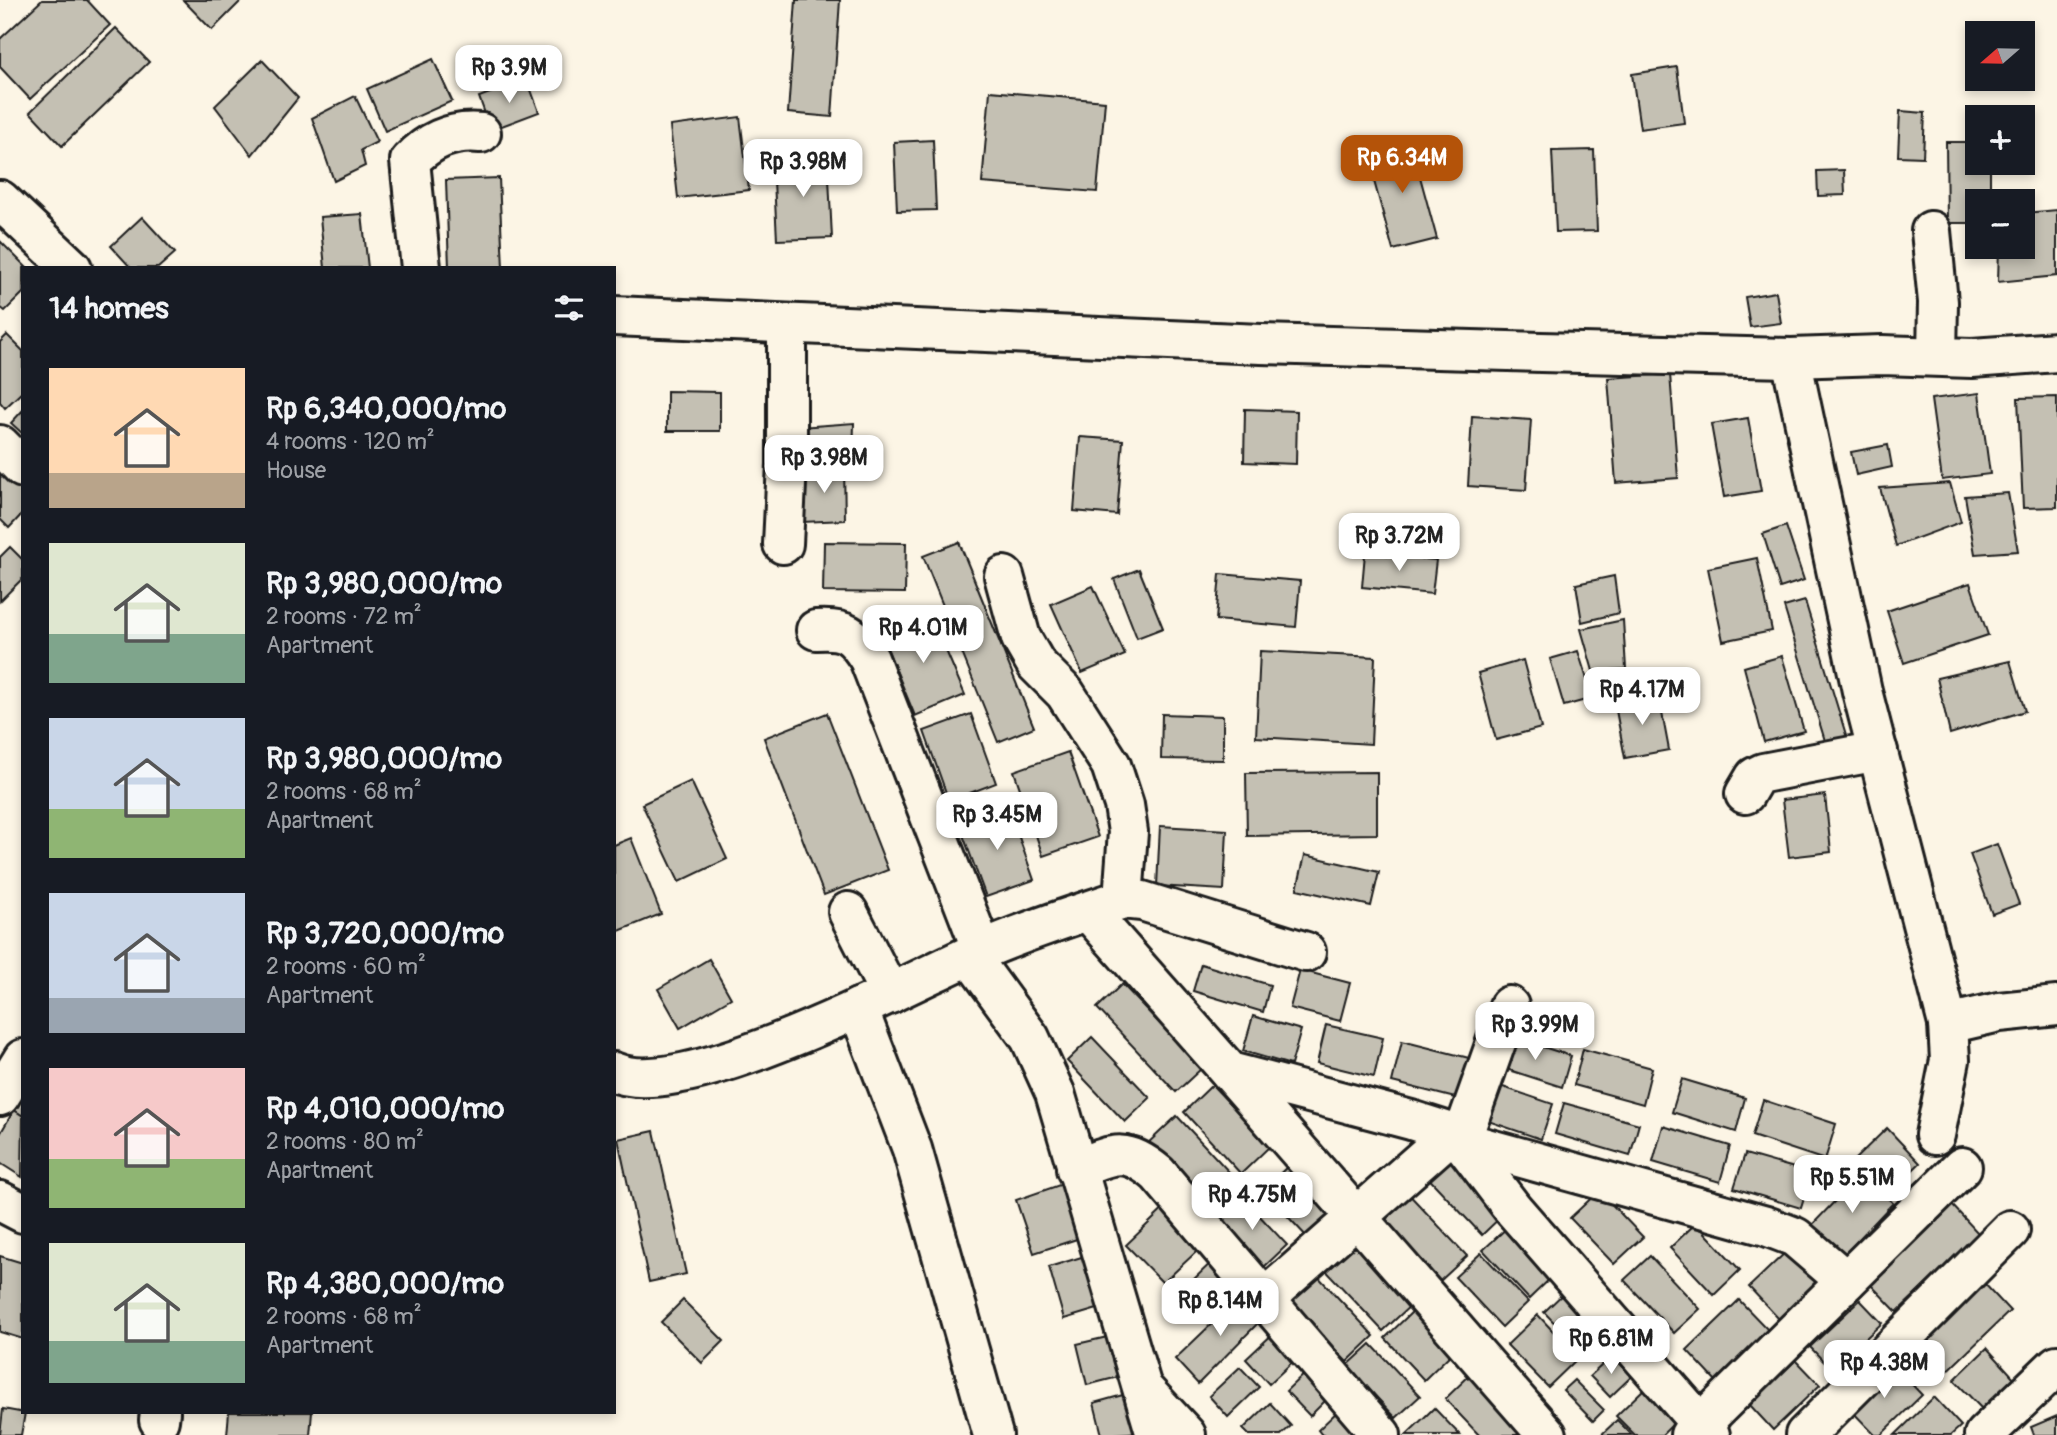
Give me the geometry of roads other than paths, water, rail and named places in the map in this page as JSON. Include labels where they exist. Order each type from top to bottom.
[{"type":"street","points":[[421,266],[410,161],[421,149],[453,133],[481,133]]},
{"type":"street","points":[[0,200],[70,266]]},
{"type":"street","points":[[1931,231],[1938,302],[1937,356]]},
{"type":"street","points":[[616,316],[1261,344],[1791,358],[1972,358],[2057,352]]},
{"type":"street","points":[[783,544],[787,464],[787,325]]},
{"type":"street","points":[[1791,358],[1833,564],[1948,1024],[1950,1060],[1936,1135]]},
{"type":"street","points":[[0,445],[21,466]]},
{"type":"street","points":[[1004,576],[1021,638],[1036,664],[1050,681],[1065,693],[1111,765],[1125,805],[1128,832],[1105,905]]},
{"type":"street","points":[[816,630],[837,628],[855,638],[869,659],[976,953],[1030,1038],[1055,1093],[1156,1435]]},
{"type":"street","points":[[1745,794],[1755,777],[1762,773],[1878,751]]},
{"type":"street","points":[[616,1073],[628,1078],[656,1078],[722,1063],[874,1001],[976,953],[1105,905],[1142,901],[1307,952]]},
{"type":"street","points":[[1105,905],[1230,1072],[1547,1435]]},
{"type":"street","points":[[848,912],[993,1435]]},
{"type":"street","points":[[1264,1299],[1355,1216],[1456,1137],[1509,1006]]},
{"type":"street","points":[[1948,1024],[1999,1012],[2057,1006]]},
{"type":"street","points":[[0,1096],[21,1062]]},
{"type":"street","points":[[1230,1072],[1781,1231],[1795,1237],[1814,1251],[1846,1281]]},
{"type":"street","points":[[1456,1137],[1700,1432],[1846,1281],[1962,1167]]},
{"type":"street","points":[[1076,1169],[1114,1153],[1143,1161],[1158,1174],[1381,1435]]},
{"type":"street","points":[[0,1201],[21,1212]]},
{"type":"street","points":[[1805,1435],[2010,1230]]},
{"type":"street","points":[[1984,1435],[2057,1365]]},
{"type":"street","points":[[1142,1388],[1186,1435]]}]
